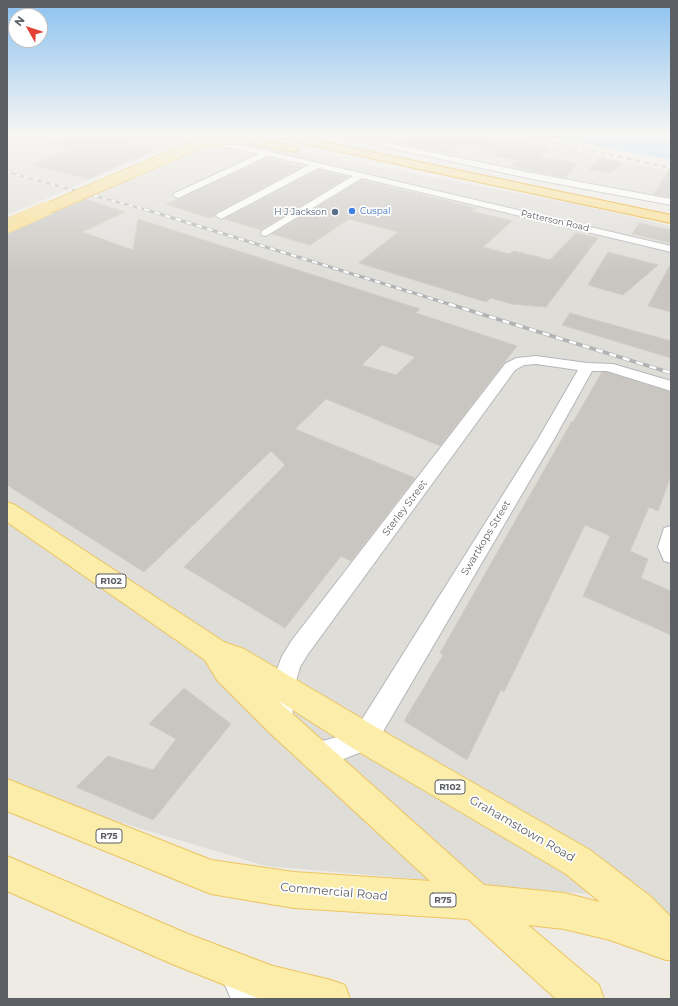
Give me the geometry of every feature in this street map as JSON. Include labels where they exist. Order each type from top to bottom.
[{"type":"highway","points":[[7,221],[99,182]]},
{"type":"highway","points":[[7,226],[111,182]]},
{"type":"highway","points":[[468,182],[579,203],[600,204]]},
{"type":"highway","points":[[493,182],[671,219]]},
{"type":"highway","points":[[531,182],[671,210]]},
{"type":"highway","points":[[633,211],[671,223]]},
{"type":"main road","name":"Grahamstown Road","points":[[7,511],[215,651],[234,658],[365,738],[578,862],[637,909],[671,943]]},
{"type":"main road","name":"Grahamstown Road","points":[[215,651],[227,671],[280,723],[316,754],[475,902],[585,999]]},
{"type":"main road","name":"Commercial Road","points":[[7,795],[184,867],[223,880],[323,892],[530,906],[586,915],[671,943]]},
{"type":"main road","points":[[7,873],[185,950],[240,984],[273,985],[331,999]]},
{"type":"street","points":[[178,195],[206,182]]},
{"type":"street","points":[[221,216],[284,182]]},
{"type":"street","points":[[266,233],[350,182]]},
{"type":"street","name":"Patterson Road","points":[[390,182],[671,249]]},
{"type":"street","points":[[564,182],[671,202]]},
{"type":"street","name":"Sterley Street","points":[[280,723],[282,688],[290,663],[300,647],[510,367],[521,361],[536,360],[587,367]]},
{"type":"street","points":[[587,367],[617,370],[671,386]]},
{"type":"street","name":"Swartkops Street","points":[[365,738],[545,441],[587,367]]},
{"type":"street","points":[[671,532],[668,547],[671,555]]},
{"type":"street","points":[[316,754],[341,748],[365,738]]},
{"type":"shaded area","points":[[7,182],[85,182],[7,215]]},
{"type":"shaded area","points":[[118,182],[457,182],[576,204],[671,226],[671,926],[588,894],[266,866],[112,820],[7,778],[7,230]]},
{"type":"shaded area","points":[[577,182],[671,182],[671,200]]},
{"type":"building","points":[[215,182],[274,182],[209,218],[166,204]]},
{"type":"building","points":[[295,182],[341,182],[261,230],[224,219]]},
{"type":"building","points":[[358,182],[369,182],[476,208],[471,211],[512,221],[483,247],[509,254],[514,251],[550,260],[576,233],[598,238],[546,307],[511,304],[491,298],[486,302],[359,263],[398,232],[349,219],[310,245],[272,234]]},
{"type":"building","points":[[661,182],[671,182],[671,197],[654,194]]},
{"type":"building","points":[[86,199],[125,212],[82,232],[133,250],[138,219],[420,309],[416,313],[517,346],[440,446],[326,399],[295,429],[415,478],[351,561],[341,556],[285,628],[184,567],[285,465],[271,451],[144,572],[7,485],[7,234]],"holes":[[[382,345],[415,357],[396,375],[362,365]]]},
{"type":"building","points":[[639,223],[671,230],[671,243],[632,234]]},
{"type":"building","points":[[608,252],[658,265],[623,295],[588,285]]},
{"type":"building","points":[[671,263],[671,312],[648,306]]},
{"type":"building","points":[[570,313],[671,341],[671,358],[562,325]]},
{"type":"building","points":[[602,372],[607,372],[671,392],[671,476],[658,511],[649,507],[630,551],[648,559],[641,578],[671,591],[671,635],[583,596],[610,536],[585,525],[504,692],[501,690],[467,760],[404,721],[443,655],[440,653],[572,421],[573,422]]},
{"type":"building","points":[[184,688],[231,724],[153,820],[76,787],[108,756],[153,770],[176,739],[149,724]]},
{"type":"railway","points":[[44,182],[147,210]]},
{"type":"railway","points":[[144,209],[452,305]]},
{"type":"railway","points":[[449,304],[671,373]]},
{"type":"place","name":"Cuspal","points":[[352,211]]},
{"type":"place","name":"H J Jackson","points":[[335,212]]}]
